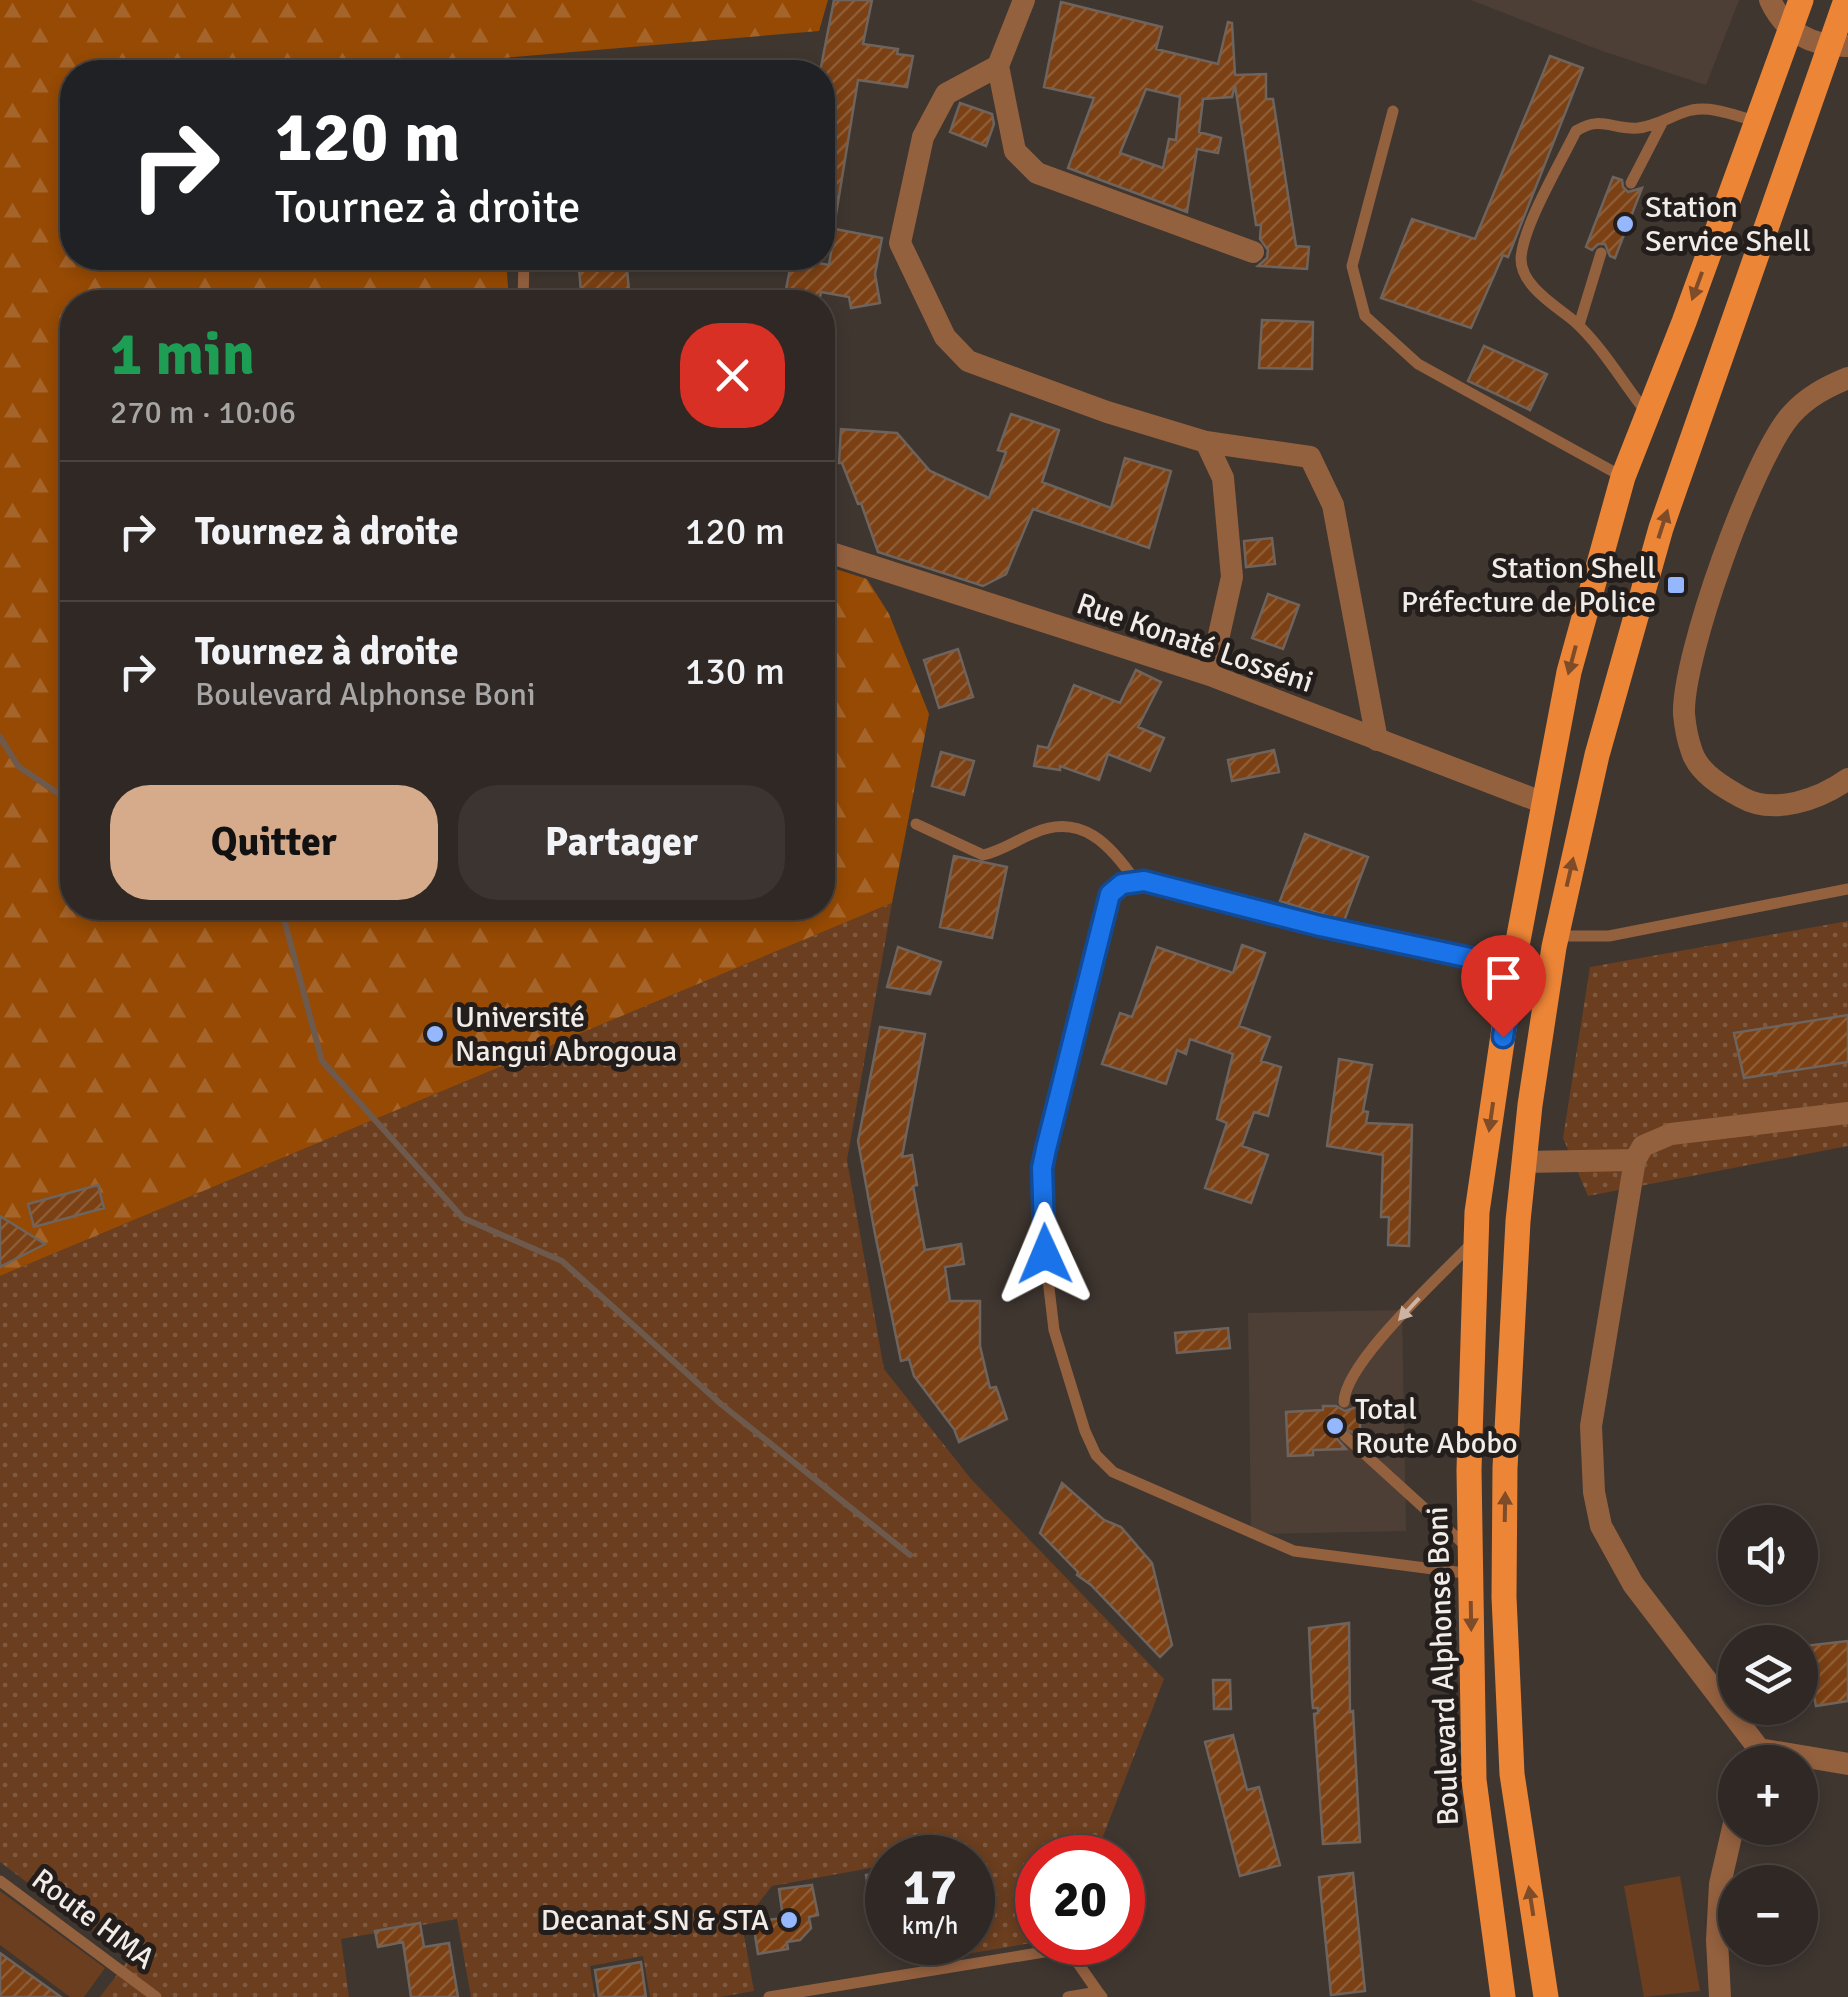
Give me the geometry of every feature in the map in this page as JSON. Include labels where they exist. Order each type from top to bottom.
[{"type":"main road","name":"Boulevard Alphonse Boni","points":[[1503,1997],[1474,1780],[1469,1470],[1476,1238],[1513,967],[1568,672],[1623,477],[1801,0]]},
{"type":"main road","name":"Boulevard Alphonse Boni","points":[[1546,1997],[1512,1774],[1504,1596],[1506,1468],[1524,1162],[1556,936],[1597,755],[1661,528],[1838,46],[1846,0]]},
{"type":"street","points":[[1024,0],[998,66],[1015,151],[1036,173],[1253,252]]},
{"type":"street","points":[[1770,0],[1790,29],[1808,40],[1838,46]]},
{"type":"street","points":[[998,66],[946,94],[923,137],[900,243],[946,337],[968,361],[1107,412],[1206,442],[1310,458],[1333,505],[1378,740]]},
{"type":"street","points":[[1848,378],[1821,389],[1792,414],[1776,437],[1729,540],[1690,666],[1684,714],[1692,755],[1716,783],[1751,803],[1790,805],[1832,790],[1848,778]]},
{"type":"street","points":[[1206,442],[1223,478],[1232,578],[1210,675]]},
{"type":"street","name":"Rue Konaté Losséni","points":[[835,554],[1210,675],[1544,803]]},
{"type":"street","points":[[1749,1745],[1634,1584],[1602,1526],[1594,1492],[1591,1426],[1635,1160],[1643,1146],[1671,1134],[1848,1113]]},
{"type":"street","points":[[1524,1162],[1635,1160]]},
{"type":"street","points":[[1818,1761],[1848,1764]]},
{"type":"street","points":[[1720,1997],[1720,1884],[1729,1845]]},
{"type":"lane","points":[[1648,416],[1579,325],[1535,288],[1524,272],[1521,257],[1533,221],[1576,131],[1599,122],[1639,128],[1694,110],[1715,110],[1756,121]]},
{"type":"lane","points":[[1393,111],[1352,266],[1365,316],[1418,364],[1623,477]]},
{"type":"lane","points":[[1630,184],[1662,121]]},
{"type":"lane","points":[[1579,325],[1601,253]]},
{"type":"lane","points":[[916,824],[983,854],[1038,831],[1057,826],[1078,827],[1097,836],[1119,857],[1136,882]]},
{"type":"lane","points":[[1472,1563],[1294,1552],[1112,1472],[1096,1455],[1054,1330],[1045,1254],[1042,1168],[1110,894],[1122,884],[1144,881],[1320,926],[1513,967]]},
{"type":"lane","points":[[1556,936],[1609,936],[1848,890]]},
{"type":"lane","points":[[1344,1402],[1364,1358],[1476,1238]]},
{"type":"lane","points":[[1345,1436],[1472,1563]]},
{"type":"lane","name":"Route HMA","points":[[0,1881],[156,1997]]},
{"type":"lane","points":[[769,1997],[1050,1951],[1073,1956],[1100,1994]]},
{"type":"lane","points":[[1068,1997],[1100,1994]]},
{"type":"shaded area","points":[[1471,0],[1739,0],[1706,85],[1602,51]]},
{"type":"shaded area","name":"Université Nangui Abrogoua","points":[[892,903],[847,1160],[884,1369],[971,1479],[1164,1679],[1104,1835],[1015,1835],[1015,1946],[995,1949],[995,1835],[865,1835],[865,1869],[772,1886],[742,1924],[754,1991],[720,1997],[650,1997],[643,1956],[590,1966],[595,1997],[471,1997],[457,1919],[341,1939],[349,1997],[100,1997],[129,1959],[0,1862],[0,1276]]},
{"type":"shaded area","points":[[1848,921],[1848,1146],[1588,1196],[1563,1138],[1590,967]]},
{"type":"shaded area","points":[[1402,1310],[1406,1531],[1251,1534],[1248,1313]]},
{"type":"shaded area","points":[[1680,1876],[1700,1991],[1644,1997],[1624,1886]]},
{"type":"shaded area","points":[[0,1891],[105,1968],[84,1997],[70,1997],[0,1945]]},
{"type":"green space","points":[[0,0],[828,0],[819,31],[491,60],[60,60],[60,270],[507,270],[508,290],[60,290],[60,920],[835,920],[835,569],[867,579],[889,614],[929,714],[892,903],[0,1276]]},
{"type":"building","points":[[834,0],[872,0],[863,44],[898,49],[897,54],[913,56],[907,87],[858,80],[835,221],[835,60],[822,60]]},
{"type":"building","points":[[1061,2],[1162,27],[1156,49],[1218,64],[1228,22],[1232,23],[1235,75],[1266,74],[1266,99],[1273,99],[1296,246],[1309,247],[1307,269],[1258,266],[1267,258],[1268,250],[1260,239],[1261,225],[1256,225],[1235,85],[1232,97],[1203,99],[1199,132],[1221,138],[1218,153],[1197,149],[1187,212],[1068,168],[1094,98],[1044,87]],"holes":[[[1146,89],[1180,97],[1176,140],[1169,139],[1163,168],[1120,153]]]},
{"type":"building","points":[[1550,56],[1583,68],[1508,257],[1503,255],[1471,328],[1381,298],[1412,219],[1475,239]]},
{"type":"building","points":[[960,103],[992,114],[994,124],[986,146],[950,132]]},
{"type":"building","points":[[1613,177],[1622,180],[1628,192],[1642,188],[1615,258],[1605,244],[1592,250],[1586,247]]},
{"type":"building","points":[[835,229],[882,238],[875,274],[880,303],[851,308],[849,297],[835,294],[835,290],[786,290],[790,270],[835,270]]},
{"type":"building","points":[[579,270],[627,270],[629,290],[581,290]]},
{"type":"building","points":[[1262,320],[1313,322],[1312,369],[1259,368]]},
{"type":"building","points":[[1484,346],[1547,374],[1530,410],[1468,381]]},
{"type":"building","points":[[1011,414],[1059,430],[1042,482],[1111,508],[1125,458],[1171,471],[1149,548],[1033,509],[1006,574],[983,586],[878,552],[861,503],[858,504],[839,463],[841,429],[897,433],[930,471],[989,498],[1006,452],[998,450]]},
{"type":"building","points":[[1272,538],[1275,564],[1246,567],[1244,541]]},
{"type":"building","points":[[1268,594],[1299,605],[1283,649],[1252,638]]},
{"type":"building","points":[[958,649],[973,697],[939,708],[924,660]]},
{"type":"building","points":[[1136,670],[1161,682],[1138,727],[1164,738],[1150,771],[1108,754],[1099,780],[1060,766],[1060,770],[1034,766],[1038,746],[1048,748],[1074,685],[1120,703]]},
{"type":"building","points":[[1274,750],[1279,772],[1232,781],[1228,760]]},
{"type":"building","points":[[941,752],[974,761],[964,795],[932,786]]},
{"type":"building","points":[[1305,834],[1368,857],[1344,921],[1280,901]]},
{"type":"building","points":[[954,856],[1007,867],[992,938],[940,927]]},
{"type":"building","points":[[1242,945],[1265,953],[1239,1026],[1270,1037],[1261,1061],[1281,1067],[1268,1116],[1254,1112],[1242,1146],[1268,1155],[1251,1203],[1205,1188],[1227,1123],[1217,1119],[1233,1054],[1190,1039],[1186,1054],[1177,1050],[1166,1084],[1102,1064],[1120,1013],[1132,1017],[1157,947],[1233,973]]},
{"type":"building","points":[[898,947],[941,962],[930,994],[887,987]]},
{"type":"building","points":[[1848,1015],[1848,1062],[1744,1078],[1734,1033]]},
{"type":"building","points":[[880,1027],[925,1034],[902,1157],[912,1155],[917,1185],[913,1186],[925,1250],[961,1244],[964,1264],[945,1267],[950,1301],[980,1301],[980,1346],[990,1388],[996,1387],[1007,1419],[959,1442],[954,1429],[914,1376],[909,1359],[901,1361],[875,1234],[858,1141]]},
{"type":"building","points":[[1339,1059],[1372,1065],[1363,1111],[1368,1112],[1366,1123],[1412,1125],[1409,1246],[1388,1245],[1389,1217],[1381,1217],[1383,1155],[1327,1146]]},
{"type":"building","points":[[98,1185],[104,1208],[34,1227],[28,1204]]},
{"type":"building","points":[[0,1216],[45,1244],[0,1267]]},
{"type":"building","points":[[1228,1328],[1230,1348],[1177,1353],[1175,1333]]},
{"type":"building","points":[[1323,1406],[1345,1411],[1360,1406],[1360,1437],[1343,1427],[1336,1438],[1346,1449],[1288,1456],[1286,1412],[1323,1410]]},
{"type":"building","points":[[1062,1483],[1104,1520],[1121,1527],[1152,1563],[1172,1645],[1160,1657],[1040,1533]]},
{"type":"building","points":[[1349,1623],[1350,1712],[1353,1711],[1360,1842],[1323,1844],[1314,1714],[1318,1708],[1313,1708],[1309,1628]]},
{"type":"building","points":[[1848,1641],[1848,1701],[1818,1706],[1818,1644]]},
{"type":"building","points":[[1213,1680],[1230,1680],[1231,1709],[1214,1709]]},
{"type":"building","points":[[1233,1735],[1247,1790],[1259,1787],[1280,1865],[1240,1876],[1205,1742]]},
{"type":"building","points":[[1353,1873],[1365,1991],[1331,1995],[1319,1877]]},
{"type":"building","name":"Decanat SN & STA","points":[[812,1885],[818,1915],[809,1917],[811,1928],[800,1940],[787,1942],[788,1949],[758,1954],[753,1922],[783,1918],[779,1889]]},
{"type":"building","points":[[420,1923],[424,1947],[449,1943],[458,1997],[411,1997],[403,1942],[378,1947],[375,1931]]},
{"type":"building","points":[[0,1953],[61,1997],[0,1997]]},
{"type":"building","points":[[641,1962],[646,1997],[599,1997],[595,1970]]},
{"type":"waterway","points":[[0,737],[18,766],[60,795]]},
{"type":"waterway","points":[[284,920],[322,1061],[463,1218],[562,1261],[722,1405],[910,1555]]},
{"type":"place","name":"Station Service Shell","points":[[1625,224]]},
{"type":"place","name":"Station Shell Préfecture de Police","points":[[1676,585]]},
{"type":"place","name":"Université Nangui Abrogoua","points":[[435,1034]]},
{"type":"place","name":"Total Route Abobo","points":[[1335,1426]]},
{"type":"place","name":"Decanat SN & STA","points":[[789,1920]]},
{"type":"route","points":[[1045,1254],[1042,1168],[1110,894],[1122,884],[1144,881],[1320,926],[1513,967],[1503,1037]]}]
